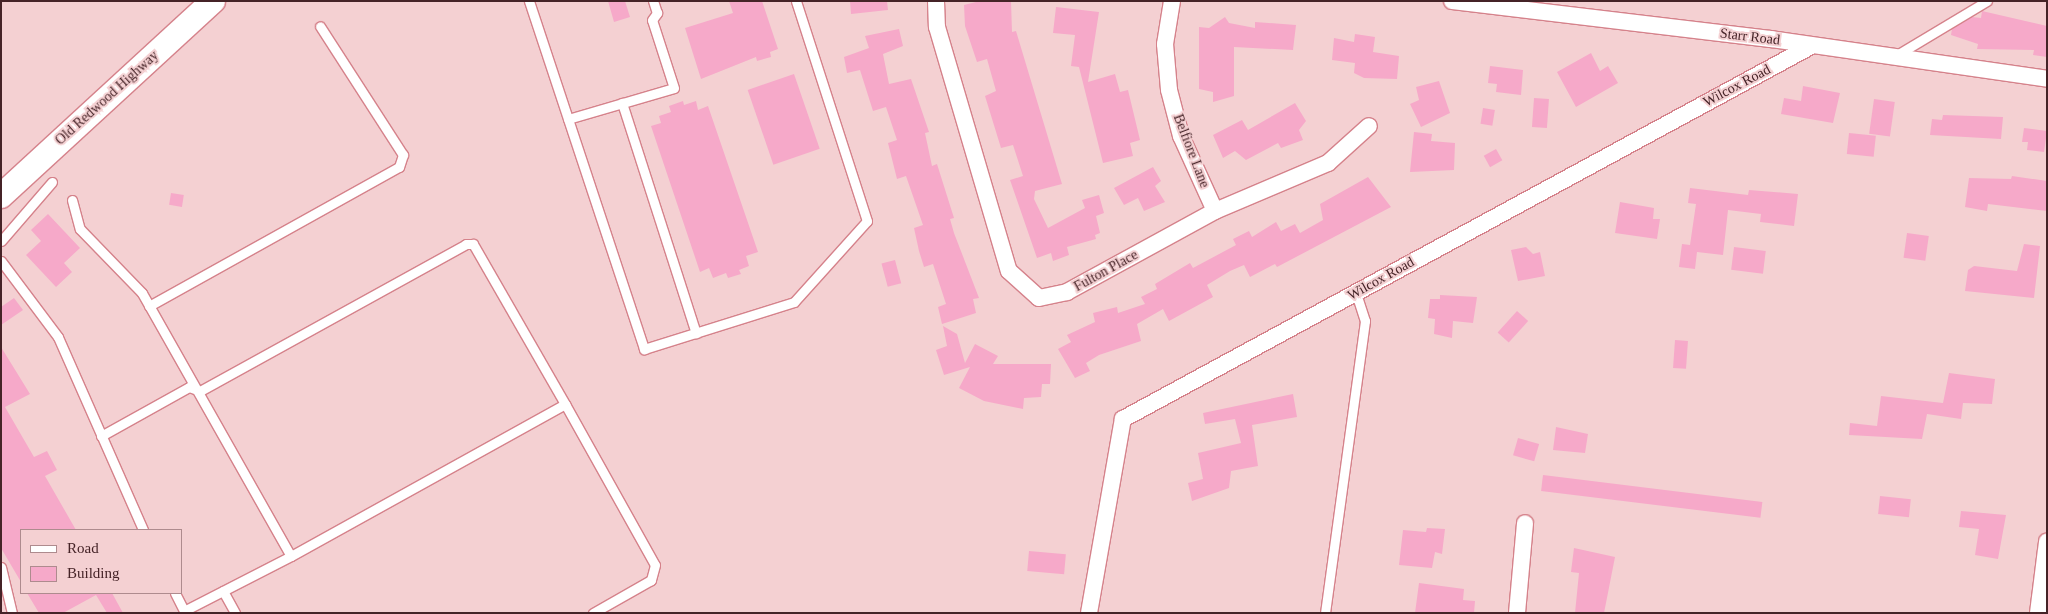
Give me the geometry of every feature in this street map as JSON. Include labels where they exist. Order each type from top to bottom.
[{"type":"main road","name":"Old Redwood Highway","points":[[1,196],[213,1]]},
{"type":"street","name":"Fulton Place","points":[[936,1],[937,27],[1007,261],[1022,287],[1039,298],[1067,292],[1215,211],[1328,163],[1370,126]]},
{"type":"street","name":"Belfiore Lane","points":[[1172,1],[1165,44],[1169,90],[1182,136],[1215,211]]},
{"type":"street","name":"Starr Road","points":[[1452,1],[1811,46],[2047,79]]},
{"type":"street","name":"Wilcox Road","points":[[1089,613],[1123,419],[1811,46]]},
{"type":"street","points":[[1517,613],[1526,523]]},
{"type":"street","points":[[2038,613],[2046,549]]},
{"type":"lane","points":[[529,1],[644,349],[794,302],[867,221],[796,1]]},
{"type":"lane","points":[[568,119],[674,88],[652,20],[657,13],[654,1]]},
{"type":"lane","points":[[1893,57],[1987,1]]},
{"type":"lane","points":[[149,306],[399,167],[403,155],[320,26]]},
{"type":"lane","points":[[622,103],[696,333]]},
{"type":"lane","points":[[1,241],[52,182]]},
{"type":"lane","points":[[72,200],[80,229],[149,306],[200,391],[291,556]]},
{"type":"lane","points":[[101,436],[189,387],[200,391],[473,244],[565,404],[654,565],[651,580],[593,613]]},
{"type":"lane","points":[[1,261],[58,337],[144,529]]},
{"type":"lane","points":[[1325,613],[1365,321],[1356,293]]},
{"type":"lane","points":[[176,594],[185,612],[223,590],[291,556],[565,404]]},
{"type":"lane","points":[[1,567],[12,613]]},
{"type":"lane","points":[[223,590],[235,613]]},
{"type":"building","points":[[608,1],[625,1],[630,17],[614,22]]},
{"type":"building","points":[[729,1],[762,1],[778,49],[770,52],[771,57],[757,61],[756,57],[701,79],[685,28],[733,13]]},
{"type":"building","points":[[850,1],[887,1],[888,10],[851,14]]},
{"type":"building","points":[[980,1],[1011,1],[1012,32],[1016,31],[1062,184],[1035,191],[1034,199],[1048,228],[1085,208],[1082,200],[1099,195],[1104,213],[1096,216],[1100,233],[1095,235],[1096,239],[1067,247],[1069,255],[1053,261],[1051,253],[1037,258],[1010,180],[1023,176],[1013,145],[1001,148],[985,96],[996,91],[987,59],[977,62],[965,26],[964,5]]},
{"type":"building","points":[[1056,7],[1099,12],[1088,82],[1115,74],[1120,92],[1128,90],[1140,140],[1130,143],[1133,156],[1103,163],[1079,67],[1071,66],[1075,35],[1053,33]]},
{"type":"building","points":[[1982,11],[2047,26],[2047,57],[2033,55],[2034,50],[1977,49],[1978,44],[1951,35],[1952,29],[1972,17],[1981,18]]},
{"type":"building","points":[[1225,17],[1229,23],[1255,28],[1255,22],[1296,25],[1293,50],[1234,47],[1234,96],[1213,102],[1213,92],[1199,89],[1199,27],[1209,28]]},
{"type":"building","points":[[899,29],[903,46],[883,54],[889,84],[911,79],[929,132],[925,133],[932,166],[937,164],[954,218],[950,219],[954,233],[979,298],[973,299],[976,313],[942,324],[938,307],[946,304],[933,264],[924,267],[919,251],[914,228],[923,225],[906,176],[897,179],[888,143],[897,140],[886,107],[873,111],[860,70],[847,73],[844,57],[869,48],[865,36]]},
{"type":"building","points":[[1355,34],[1375,37],[1373,52],[1399,56],[1397,79],[1364,78],[1354,73],[1355,63],[1332,60],[1334,38],[1354,42]]},
{"type":"building","points":[[1591,53],[1600,71],[1608,66],[1618,83],[1576,107],[1557,72]]},
{"type":"building","points":[[1490,66],[1523,70],[1521,95],[1496,92],[1497,84],[1488,83]]},
{"type":"building","points":[[794,74],[820,149],[773,165],[748,90]]},
{"type":"building","points":[[1439,81],[1450,113],[1421,127],[1410,104],[1419,100],[1416,87]]},
{"type":"building","points":[[1803,86],[1840,93],[1833,123],[1781,114],[1784,98],[1801,101]]},
{"type":"building","points":[[1534,98],[1549,99],[1547,128],[1532,127]]},
{"type":"building","points":[[1874,99],[1895,102],[1890,137],[1869,134]]},
{"type":"building","points":[[683,101],[684,105],[696,101],[698,110],[708,106],[758,252],[746,256],[749,266],[739,270],[741,274],[728,278],[726,273],[713,278],[709,268],[700,272],[651,126],[661,123],[659,116],[671,112],[669,106]]},
{"type":"building","points":[[1295,103],[1306,121],[1299,130],[1303,140],[1281,148],[1278,143],[1246,160],[1235,151],[1223,158],[1213,135],[1242,120],[1248,130]]},
{"type":"building","points":[[1483,108],[1495,110],[1492,126],[1480,124]]},
{"type":"building","points":[[1943,115],[2003,117],[2001,139],[1930,135],[1932,119],[1942,120]]},
{"type":"building","points":[[2024,128],[2047,131],[2044,152],[2027,150],[2028,142],[2022,142]]},
{"type":"building","points":[[1414,132],[1432,134],[1431,141],[1455,143],[1454,170],[1410,172]]},
{"type":"building","points":[[1849,133],[1876,136],[1874,157],[1847,154]]},
{"type":"building","points":[[1496,149],[1502,160],[1490,167],[1484,156]]},
{"type":"building","points":[[1153,167],[1161,181],[1155,186],[1165,202],[1144,211],[1138,198],[1124,205],[1114,188]]},
{"type":"building","points":[[2012,176],[2047,181],[2047,211],[1988,204],[1987,211],[1965,207],[1969,178],[2011,179]]},
{"type":"building","points":[[1368,177],[1391,207],[1277,267],[1275,264],[1250,277],[1244,265],[1230,271],[1207,285],[1213,297],[1169,321],[1163,309],[1137,324],[1141,341],[1099,355],[1086,363],[1090,371],[1075,378],[1058,349],[1071,342],[1067,335],[1095,322],[1093,313],[1117,307],[1118,313],[1145,304],[1141,297],[1157,289],[1155,284],[1190,263],[1193,268],[1236,245],[1233,239],[1249,231],[1252,237],[1276,222],[1281,231],[1295,224],[1300,233],[1323,220],[1320,204]]},
{"type":"building","points":[[1690,188],[1748,195],[1749,190],[1798,194],[1794,226],[1760,222],[1761,214],[1728,210],[1723,255],[1697,252],[1695,269],[1679,267],[1682,244],[1690,245],[1696,204],[1688,203]]},
{"type":"building","points":[[171,193],[184,195],[182,207],[169,205]]},
{"type":"building","points":[[1620,202],[1654,208],[1653,219],[1660,219],[1657,239],[1615,233]]},
{"type":"building","points":[[48,214],[80,248],[64,263],[72,272],[56,287],[26,255],[41,241],[31,230]]},
{"type":"building","points":[[1907,233],[1929,236],[1925,261],[1904,258]]},
{"type":"building","points":[[2024,244],[2040,246],[2034,298],[1965,291],[1968,270],[1974,266],[2017,271]]},
{"type":"building","points":[[1526,247],[1533,254],[1540,252],[1545,276],[1518,281],[1511,250]]},
{"type":"building","points":[[1734,247],[1766,251],[1763,274],[1731,270]]},
{"type":"building","points":[[895,260],[901,283],[888,287],[881,264]]},
{"type":"building","points":[[1440,295],[1477,297],[1473,323],[1453,321],[1452,338],[1434,334],[1435,319],[1428,318],[1430,299],[1440,299]]},
{"type":"building","points":[[14,298],[23,310],[1,325],[1,307]]},
{"type":"building","points":[[1517,311],[1528,321],[1509,343],[1498,333]]},
{"type":"building","points":[[943,326],[957,334],[965,363],[975,344],[998,356],[993,364],[1051,364],[1050,384],[1042,384],[1041,397],[1024,398],[1023,409],[984,401],[959,388],[970,367],[944,375],[936,350],[947,346]]},
{"type":"building","points":[[1675,340],[1688,341],[1686,369],[1673,368]]},
{"type":"building","points":[[1,347],[30,394],[5,407],[34,457],[47,451],[57,470],[45,476],[75,529],[20,529],[20,580],[1,548]]},
{"type":"building","points":[[1949,373],[1995,379],[1992,404],[1963,403],[1961,419],[1927,414],[1922,439],[1849,435],[1850,423],[1877,426],[1881,396],[1943,403]]},
{"type":"building","points":[[1293,394],[1297,417],[1252,425],[1258,466],[1231,471],[1229,488],[1192,501],[1188,483],[1203,479],[1198,453],[1241,443],[1235,419],[1205,424],[1203,413]]},
{"type":"building","points":[[1556,427],[1588,434],[1585,453],[1553,450]]},
{"type":"building","points":[[1518,438],[1539,444],[1534,461],[1513,455]]},
{"type":"building","points":[[1543,475],[1762,502],[1760,518],[1541,491]]},
{"type":"building","points":[[1880,496],[1911,499],[1909,517],[1878,514]]},
{"type":"building","points":[[1961,511],[2006,515],[1998,559],[1975,555],[1979,529],[1959,527]]},
{"type":"building","points":[[1427,528],[1445,529],[1442,554],[1435,552],[1432,568],[1399,565],[1403,530],[1426,532]]},
{"type":"building","points":[[1574,548],[1615,557],[1604,613],[1575,613],[1579,573],[1571,572]]},
{"type":"building","points":[[1029,551],[1066,554],[1064,574],[1027,571]]},
{"type":"building","points":[[1419,583],[1464,589],[1463,600],[1475,601],[1474,613],[1415,613]]},
{"type":"building","points":[[28,594],[113,594],[123,613],[107,613],[96,595],[63,613],[39,613]]}]
